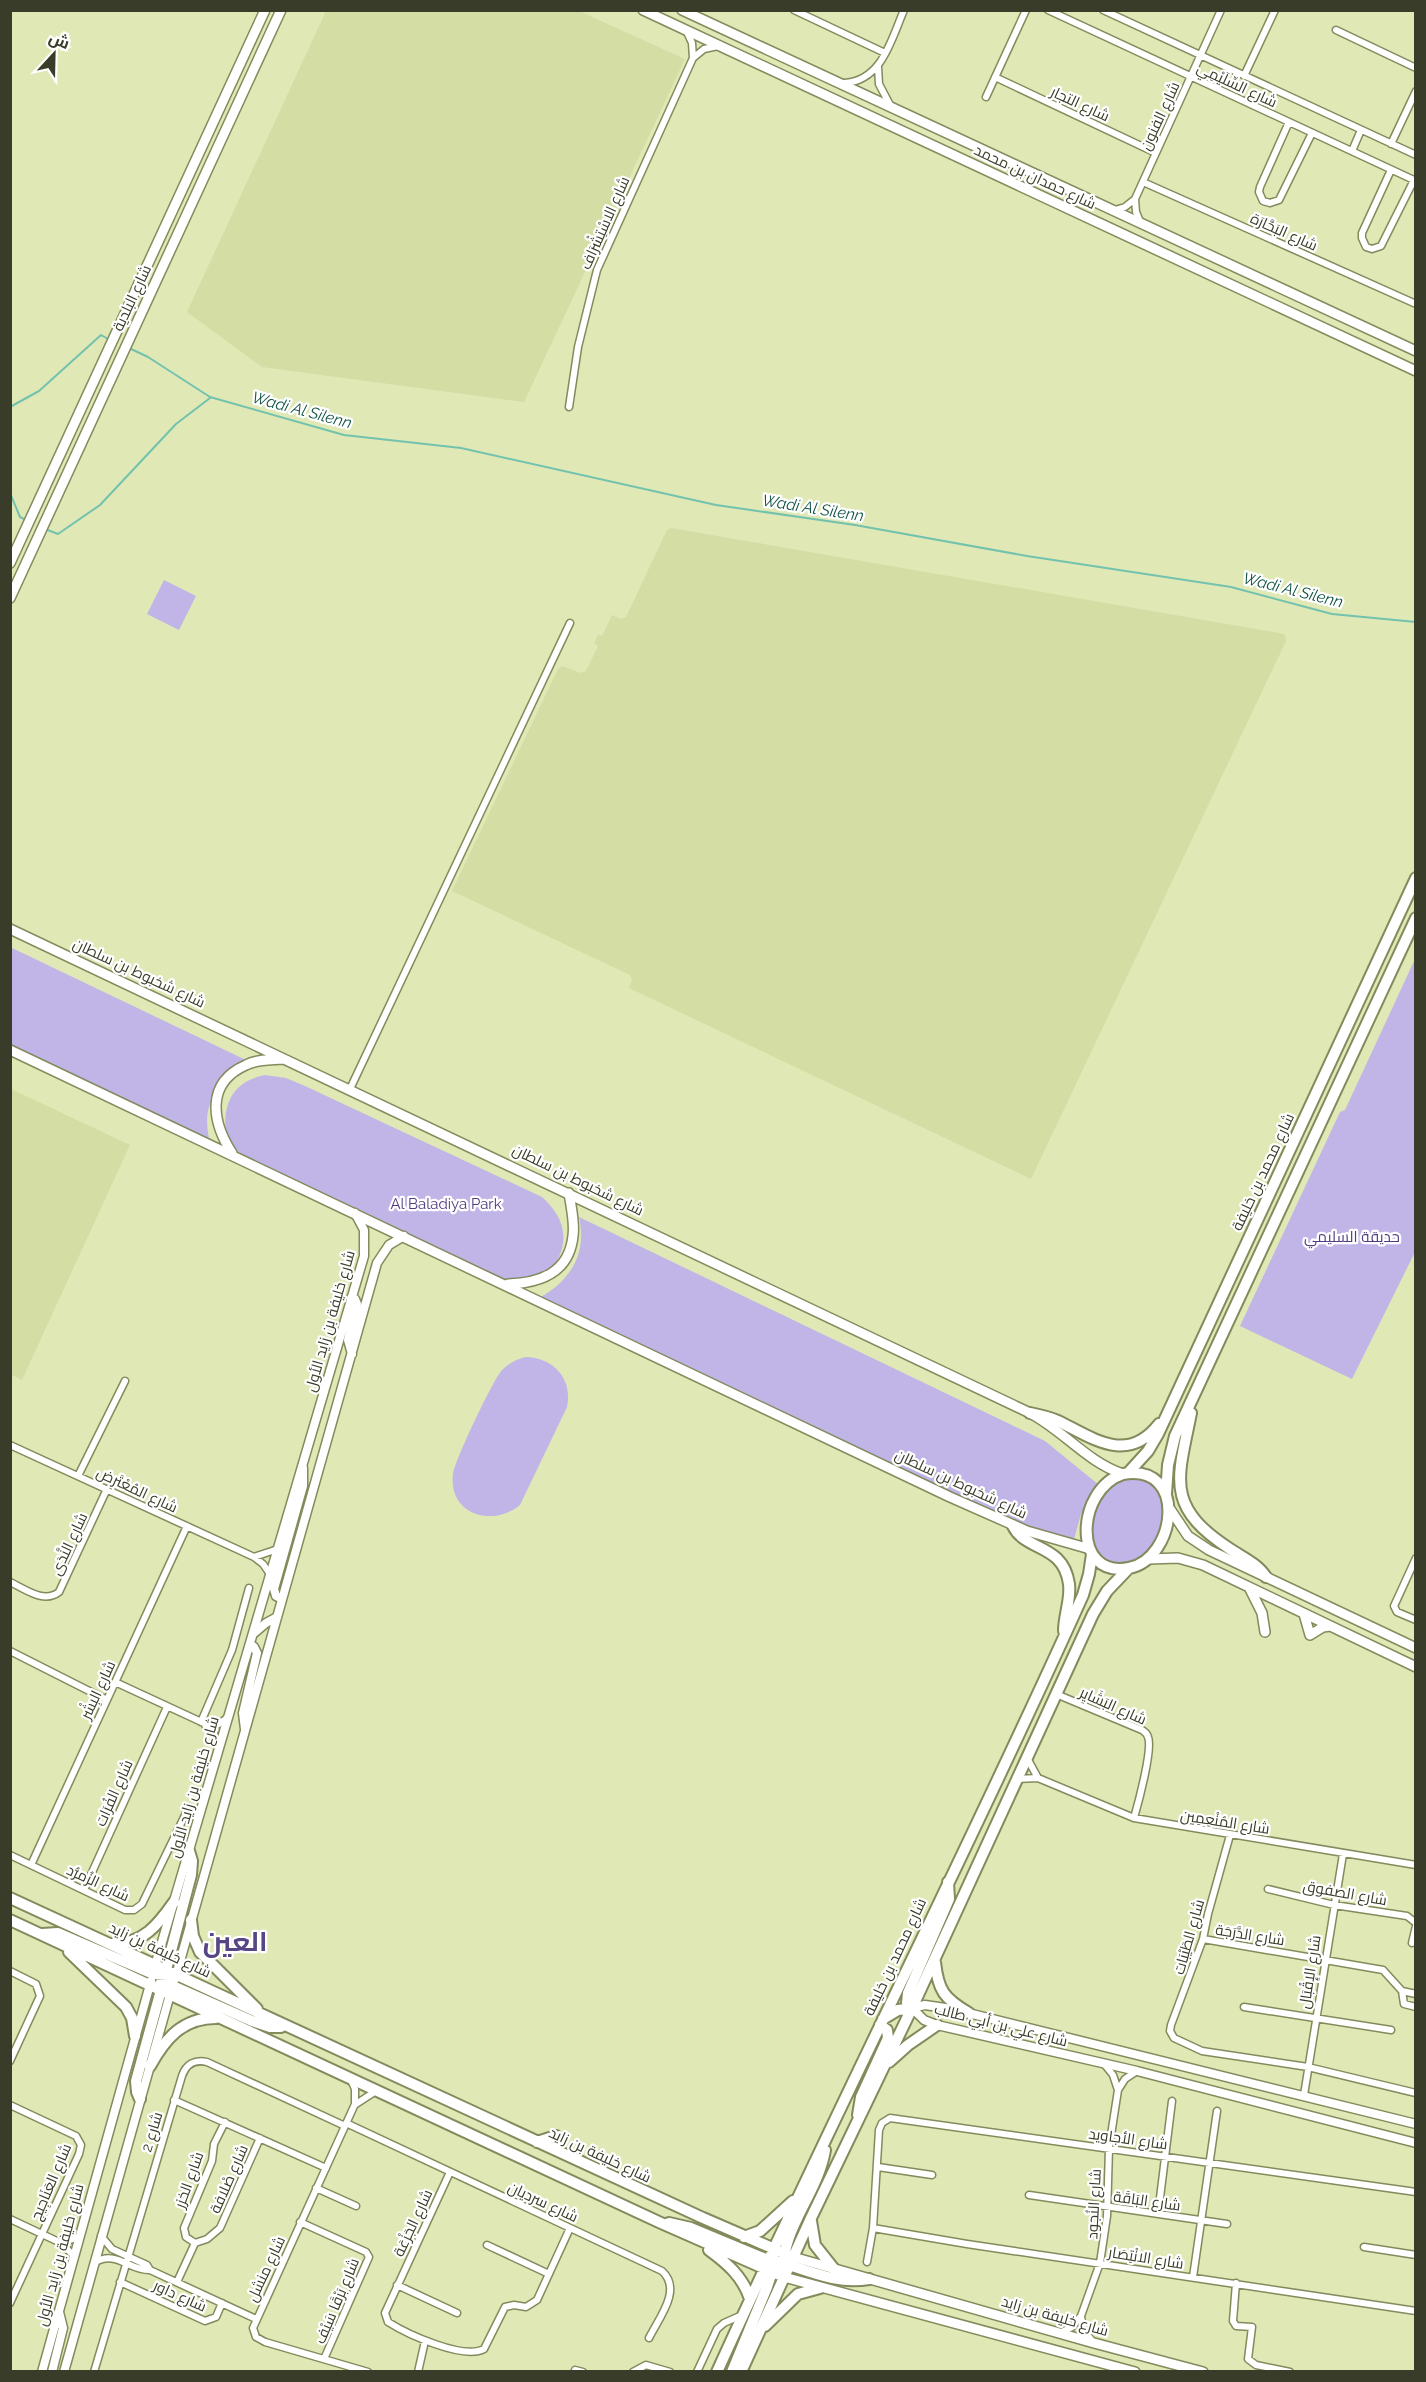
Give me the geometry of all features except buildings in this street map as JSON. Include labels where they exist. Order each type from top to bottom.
[{"type":"highway","name":"شارع محمد بن خليفة","points":[[1126,1474],[1153,1443],[1416,878]]},
{"type":"highway","name":"شارع محمد بن خليفة","points":[[1166,1494],[1166,1475],[1172,1446],[1193,1397],[1416,918]]},
{"type":"highway","points":[[1193,1397],[1180,1466],[1180,1486],[1183,1498],[1189,1512],[1206,1532],[1257,1566],[1266,1577]]},
{"type":"highway","points":[[1030,1413],[1056,1420],[1099,1443],[1119,1446],[1145,1437],[1168,1412]]},
{"type":"highway","points":[[1126,1474],[1138,1474],[1153,1479],[1166,1494],[1170,1509],[1163,1536],[1148,1559],[1128,1569],[1111,1567],[1101,1562],[1091,1551],[1086,1531],[1092,1503],[1109,1481],[1126,1474]]},
{"type":"highway","points":[[1013,1526],[1023,1538],[1051,1553],[1066,1574],[1069,1592],[1064,1617],[1064,1636]]},
{"type":"highway","name":"شارع محمد بن خليفة","points":[[741,2372],[784,2277],[778,2262],[799,2194],[995,1787],[1064,1636],[1086,1585],[1091,1551]]},
{"type":"highway","name":"شارع محمد بن خليفة","points":[[717,2372],[750,2299],[811,2218],[912,2008],[1093,1614],[1107,1592],[1128,1569]]},
{"type":"highway","points":[[140,2099],[136,2081],[191,1875],[192,1861],[189,1851]]},
{"type":"highway","points":[[912,2008],[907,2002],[908,1993],[950,1899],[948,1882]]},
{"type":"highway","name":"شارع خليفة بن زايد","points":[[10,1898],[112,1944],[222,2019],[694,2238],[778,2262]]},
{"type":"highway","points":[[112,1944],[135,1941],[148,1934],[158,1925],[174,1902]]},
{"type":"highway","name":"شارع خليفة بن زايد","points":[[10,1920],[57,1941],[288,2027],[744,2237],[778,2262]]},
{"type":"highway","points":[[191,1920],[193,1936],[200,1952],[263,2016]]},
{"type":"highway","points":[[41,1934],[58,1934],[252,2021],[270,2026],[288,2027]]},
{"type":"highway","points":[[57,1941],[126,2007],[132,2018],[135,2036]]},
{"type":"highway","points":[[935,1958],[937,1979],[943,1993],[952,2003],[969,2013]]},
{"type":"highway","points":[[858,2122],[861,2097],[888,2036],[882,2022],[898,2010],[912,2008]]},
{"type":"highway","points":[[150,2066],[164,2042],[183,2026],[203,2019],[222,2019]]},
{"type":"highway","points":[[883,2070],[908,2045],[937,2025]]},
{"type":"highway","points":[[537,2142],[556,2136]]},
{"type":"highway","points":[[732,2372],[778,2262],[819,2173],[825,2151],[825,2141]]},
{"type":"highway","points":[[744,2237],[754,2235],[764,2228],[799,2194]]},
{"type":"highway","points":[[811,2218],[815,2245],[834,2269]]},
{"type":"highway","points":[[661,2223],[684,2225],[778,2262],[838,2280],[869,2279]]},
{"type":"highway","points":[[694,2238],[730,2267],[745,2287],[750,2299]]},
{"type":"highway","points":[[758,2333],[798,2294],[820,2288]]},
{"type":"main road","name":"شارع البلدية","points":[[10,563],[265,10]]},
{"type":"main road","name":"شارع البلدية","points":[[12,595],[281,10]]},
{"type":"main road","name":"شارع حمدان بن محمد","points":[[643,10],[1416,371]]},
{"type":"main road","name":"شارع حمدان بن محمد","points":[[682,10],[1416,351]]},
{"type":"main road","name":"شارع شخبوط بن سلطان","points":[[10,929],[1030,1413],[1056,1429],[1094,1461],[1126,1474]]},
{"type":"main road","name":"شارع شخبوط بن سلطان","points":[[12,1051],[1013,1526],[1091,1551]]},
{"type":"main road","points":[[233,1154],[216,1121],[216,1103],[221,1087],[231,1074],[246,1064],[285,1059]]},
{"type":"main road","points":[[506,1284],[529,1283],[543,1278],[565,1259],[573,1237],[569,1193]]},
{"type":"main road","name":"شارع خليفة بن زايد الأول","points":[[64,2372],[150,2066],[174,1902],[365,1250],[364,1230],[355,1213]]},
{"type":"main road","name":"شارع خليفة بن زايد الأول","points":[[42,2372],[135,2036],[191,1920],[380,1258],[389,1245],[404,1236]]},
{"type":"main road","points":[[351,1298],[355,1299],[357,1304],[348,1340],[352,1354]]},
{"type":"main road","points":[[282,1599],[276,1596],[274,1589],[303,1486],[302,1464]]},
{"type":"main road","points":[[1170,1509],[1188,1536],[1199,1544],[1416,1648]]},
{"type":"main road","points":[[1148,1559],[1178,1558],[1191,1561],[1416,1667]]},
{"type":"main road","points":[[1250,1589],[1262,1613],[1265,1632]]},
{"type":"main road","points":[[1304,1614],[1310,1635],[1331,1626]]},
{"type":"main road","points":[[246,1730],[243,1713],[257,1653],[251,1640],[261,1626],[277,1617]]},
{"type":"main road","name":"شارع علي بن أبي طالب","points":[[912,2008],[925,2005],[969,2013],[1413,2122]]},
{"type":"main road","name":"شارع علي بن أبي طالب","points":[[912,2008],[924,2020],[937,2025],[1137,2071],[1416,2143]]},
{"type":"main road","points":[[1401,2139],[1416,2148]]},
{"type":"main road","name":"شارع خليفة بن زايد","points":[[778,2262],[834,2269],[1203,2372]]},
{"type":"main road","points":[[784,2277],[1135,2372]]},
{"type":"main road","points":[[52,2372],[63,2328],[58,2312]]},
{"type":"street","points":[[794,10],[885,53]]},
{"type":"street","points":[[892,108],[879,84],[878,67],[904,10]]},
{"type":"street","points":[[986,96],[1026,10]]},
{"type":"street","name":"شارع السِّلَيْمِي","points":[[1048,10],[1415,180]]},
{"type":"street","points":[[1068,20],[1072,10]]},
{"type":"street","name":"شارع السِّلَيْمِي","points":[[1103,10],[1416,155]]},
{"type":"street","name":"شارع الفنون","points":[[1135,199],[1221,10]]},
{"type":"street","points":[[1244,76],[1275,10]]},
{"type":"street","points":[[1336,30],[1416,68]]},
{"type":"street","points":[[687,32],[692,44],[693,58]]},
{"type":"street","points":[[693,58],[704,49],[718,45]]},
{"type":"street","name":"شارع الاسْتِشْرَاف","points":[[569,407],[578,347],[597,270],[693,58]]},
{"type":"street","points":[[839,84],[856,81],[878,67]]},
{"type":"street","name":"شارع التجار","points":[[994,78],[1156,153]]},
{"type":"street","points":[[1390,144],[1416,91]]},
{"type":"street","points":[[1289,122],[1260,187],[1259,192],[1263,201],[1270,203],[1279,200],[1312,133]]},
{"type":"street","points":[[1352,151],[1361,130]]},
{"type":"street","points":[[1391,170],[1362,233],[1366,247],[1372,249],[1381,246],[1415,180]]},
{"type":"street","name":"شارع البَحَّارَة","points":[[1143,182],[1416,304]]},
{"type":"street","points":[[1112,211],[1125,207],[1135,199]]},
{"type":"street","points":[[1135,199],[1136,212],[1141,224]]},
{"type":"street","points":[[350,1089],[570,623]]},
{"type":"street","points":[[78,1476],[125,1381]]},
{"type":"street","name":"شارع المُعْتَرِض","points":[[10,1445],[254,1557],[270,1574]]},
{"type":"street","name":"شارع النَّدَى","points":[[10,1582],[44,1597],[54,1596],[59,1592],[107,1489]]},
{"type":"street","name":"شارع البِشْر","points":[[31,1865],[187,1526]]},
{"type":"street","points":[[254,1557],[278,1549]]},
{"type":"street","points":[[1416,1558],[1394,1606],[1397,1612],[1416,1620]]},
{"type":"street","points":[[202,1723],[232,1650],[249,1588]]},
{"type":"street","points":[[10,1651],[107,1700]]},
{"type":"street","points":[[115,1682],[202,1723],[212,1731],[220,1745]]},
{"type":"street","name":"شارع البَشَايِر","points":[[1056,1694],[1147,1734],[1149,1741],[1134,1818]]},
{"type":"street","name":"شارع الفُرَات","points":[[84,1890],[167,1707]]},
{"type":"street","points":[[202,1723],[219,1724],[228,1717]]},
{"type":"street","points":[[1027,1756],[1038,1778]]},
{"type":"street","name":"شارع المُنْعِمِين","points":[[1017,1779],[1038,1778],[1134,1818],[1343,1854],[1416,1864]]},
{"type":"street","name":"شارع الزُمرُّد","points":[[10,1855],[128,1911],[138,1909],[189,1807]]},
{"type":"street","name":"شارع الطَيْبَات","points":[[1230,1835],[1203,1940],[1172,2025],[1171,2034],[1179,2042],[1202,2050],[1308,2067]]},
{"type":"street","name":"شارع الإِقْبَال","points":[[1304,2095],[1324,1959],[1343,1854]]},
{"type":"street","name":"شارع الصفوق","points":[[1268,1889],[1334,1905],[1407,1916],[1416,1924]]},
{"type":"street","points":[[1412,1943],[1416,1924]]},
{"type":"street","name":"شارع الدَّرَجَة","points":[[1203,1940],[1383,1970],[1402,1990],[1404,2004],[1416,2007]]},
{"type":"street","points":[[10,1971],[36,1984],[40,1996],[10,2061]]},
{"type":"street","points":[[1402,1990],[1416,1994]]},
{"type":"street","points":[[1244,2007],[1391,2030]]},
{"type":"street","name":"شارع 2","points":[[94,2372],[185,2069],[194,2062],[203,2061],[346,2125]]},
{"type":"street","points":[[1103,2063],[1113,2075],[1118,2091]]},
{"type":"street","points":[[1308,2067],[1416,2093]]},
{"type":"street","points":[[1118,2091],[1125,2079],[1137,2071]]},
{"type":"street","points":[[351,2080],[356,2094],[355,2104]]},
{"type":"street","points":[[355,2104],[376,2091]]},
{"type":"street","name":"شارع النُجود","points":[[1081,2316],[1100,2263],[1108,2207],[1109,2148],[1118,2091]]},
{"type":"street","points":[[174,2100],[326,2168]]},
{"type":"street","points":[[1158,2214],[1172,2101]]},
{"type":"street","name":"شارع منشل","points":[[355,2104],[256,2319],[253,2331],[258,2339],[368,2372]]},
{"type":"street","name":"شارع العَنَاجِيج","points":[[10,2105],[76,2136],[81,2142],[79,2154],[10,2303]]},
{"type":"street","points":[[1193,2277],[1217,2111]]},
{"type":"street","name":"شارع الأجاويد","points":[[867,2262],[873,2228],[879,2130],[882,2123],[890,2118],[1416,2192]]},
{"type":"street","name":"شارع الخزر","points":[[195,2243],[186,2237],[184,2228],[212,2161],[214,2144],[225,2122]]},
{"type":"street","name":"شارع سرديان","points":[[346,2125],[659,2270],[668,2277],[671,2287],[670,2295],[649,2338]]},
{"type":"street","name":"شارع صْلافة","points":[[195,2243],[207,2239],[220,2228],[260,2138]]},
{"type":"street","points":[[878,2167],[932,2175]]},
{"type":"street","name":"شارع الجَزْعَة","points":[[450,2172],[386,2307],[385,2318],[390,2324],[425,2342],[470,2352],[481,2351],[488,2344],[503,2309],[510,2305],[526,2307],[539,2297],[570,2228]]},
{"type":"street","points":[[316,2188],[356,2206]]},
{"type":"street","name":"شارع البَاقَة","points":[[1029,2195],[1227,2224]]},
{"type":"street","points":[[10,2219],[61,2243],[74,2256]]},
{"type":"street","name":"شارع بَرْقَا سَيْف","points":[[300,2222],[366,2252],[369,2257],[324,2359]]},
{"type":"street","name":"شارع الانْتِصَار","points":[[873,2228],[1416,2311]]},
{"type":"street","points":[[101,2236],[108,2246],[127,2259],[256,2319]]},
{"type":"street","points":[[61,2243],[79,2237]]},
{"type":"street","points":[[177,2282],[195,2243]]},
{"type":"street","points":[[487,2245],[549,2274]]},
{"type":"street","points":[[1364,2247],[1416,2255]]},
{"type":"street","points":[[93,2264],[108,2258],[127,2259]]},
{"type":"street","name":"شارع داور","points":[[120,2282],[205,2321],[216,2317],[222,2303]]},
{"type":"street","points":[[1236,2283],[1233,2321],[1236,2326],[1252,2327],[1248,2359],[1256,2364],[1290,2372]]},
{"type":"street","points":[[397,2285],[457,2313]]},
{"type":"street","points":[[697,2372],[717,2329],[724,2323],[743,2315]]},
{"type":"street","points":[[1059,2333],[1072,2327],[1081,2316]]},
{"type":"street","points":[[1081,2316],[1084,2331],[1094,2343]]},
{"type":"street","points":[[418,2372],[425,2342]]},
{"type":"street","points":[[633,2372],[646,2365],[670,2372]]},
{"type":"street","points":[[575,2370],[583,2372]]},
{"type":"shaded area","points":[[326,11],[579,11],[685,59],[524,402],[262,367],[187,312]]},
{"type":"shaded area","points":[[671,528],[1285,635],[1286,641],[1031,1179],[629,988],[632,980],[630,975],[452,891],[558,669],[562,666],[581,673],[586,671],[598,646],[594,643],[598,635],[602,636],[612,615],[621,619],[626,617],[667,530]]},
{"type":"shaded area","points":[[11,1089],[130,1145],[22,1380],[10,1374]]},
{"type":"green space","points":[[164,580],[196,596],[179,630],[147,614]]},
{"type":"green space","points":[[10,947],[248,1061],[221,1087],[210,1104],[207,1127],[210,1142],[11,1048]]},
{"type":"green space","name":"حديقة السليمي","points":[[1415,959],[1415,1252],[1352,1379],[1240,1326],[1340,1112],[1345,1110]]},
{"type":"green space","name":"Al Baladiya Park","points":[[265,1075],[286,1078],[305,1086],[542,1197],[554,1210],[562,1225],[562,1250],[554,1267],[543,1276],[505,1282],[251,1160],[235,1149],[230,1142],[225,1117],[234,1093],[251,1079]]},
{"type":"green space","points":[[579,1217],[1045,1441],[1099,1485],[1081,1514],[1073,1543],[1019,1528],[541,1297],[561,1282],[575,1263],[581,1242]]},
{"type":"green space","points":[[526,1357],[545,1361],[559,1372],[567,1388],[567,1407],[520,1505],[509,1512],[497,1515],[485,1516],[474,1513],[457,1499],[453,1488],[455,1466],[497,1377],[507,1365]]},
{"type":"green space","points":[[1140,1478],[1154,1486],[1161,1497],[1163,1511],[1156,1540],[1148,1552],[1138,1561],[1127,1565],[1103,1559],[1096,1553],[1090,1534],[1098,1503],[1106,1491],[1120,1479]]},
{"type":"waterway","name":"Wadi Al Silenn","points":[[10,407],[39,391],[101,335],[110,340]]},
{"type":"waterway","name":"Wadi Al Silenn","points":[[129,348],[148,357],[210,397],[344,435],[461,448],[716,505],[855,525],[1027,556],[1231,587],[1332,614],[1416,622]]},
{"type":"waterway","name":"Wadi Al Silenn","points":[[45,529],[58,534],[100,505],[176,424],[210,398]]},
{"type":"waterway","name":"Wadi Al Silenn","points":[[10,493],[20,517],[26,520]]},
{"type":"district","name":"العين","points":[[235,1941]]}]
